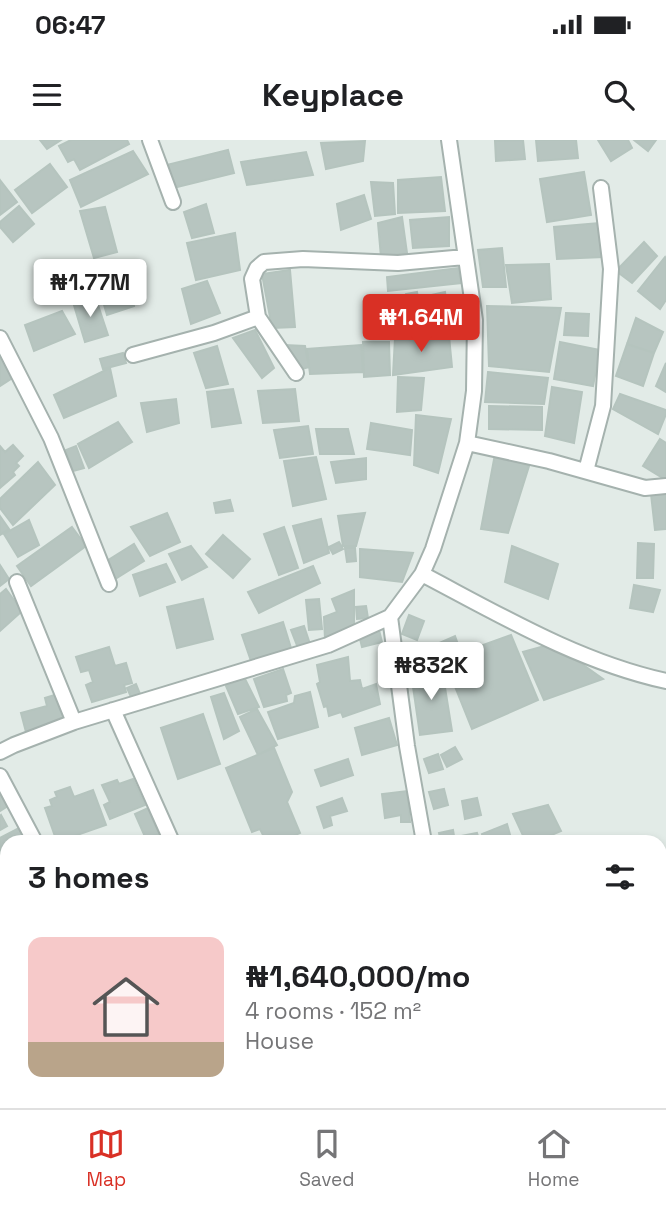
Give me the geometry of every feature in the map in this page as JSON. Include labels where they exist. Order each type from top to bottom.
[{"type":"street","points":[[150,140],[173,202]]},
{"type":"street","points":[[0,752],[113,709],[328,645],[390,617],[422,574],[433,549],[467,443],[474,391],[475,320],[449,140]]},
{"type":"street","points":[[586,471],[603,406],[611,269],[601,188]]},
{"type":"street","points":[[296,373],[258,317],[252,279],[257,268],[264,262],[303,259],[398,262],[465,257]]},
{"type":"street","points":[[132,355],[214,333],[258,317]]},
{"type":"street","points":[[0,338],[51,438],[109,584]]},
{"type":"street","points":[[467,443],[549,461],[645,488],[666,486]]},
{"type":"street","points":[[422,574],[571,649],[640,675],[666,681]]},
{"type":"street","points":[[17,582],[74,722]]},
{"type":"street","points":[[390,617],[407,746],[423,835]]},
{"type":"street","points":[[113,709],[169,835]]},
{"type":"street","points":[[0,776],[31,835]]},
{"type":"building","points":[[40,140],[61,140],[47,149]]},
{"type":"building","points":[[71,140],[127,140],[129,144],[80,170],[74,159],[68,162],[59,146]]},
{"type":"building","points":[[523,140],[525,159],[496,161],[495,141]]},
{"type":"building","points":[[536,140],[576,140],[578,158],[538,161]]},
{"type":"building","points":[[598,140],[628,140],[632,148],[611,161]]},
{"type":"building","points":[[634,140],[656,140],[648,151]]},
{"type":"building","points":[[365,141],[363,161],[326,169],[321,143]]},
{"type":"building","points":[[228,150],[234,173],[173,188],[167,165]]},
{"type":"building","points":[[133,151],[148,174],[81,207],[70,180]]},
{"type":"building","points":[[306,152],[313,175],[247,185],[241,162]]},
{"type":"building","points":[[50,164],[67,187],[32,213],[15,190]]},
{"type":"building","points":[[584,172],[591,215],[547,222],[540,179]]},
{"type":"building","points":[[441,177],[445,211],[398,213],[398,180]]},
{"type":"building","points":[[0,180],[17,202],[0,215]]},
{"type":"building","points":[[371,182],[393,183],[395,214],[375,216]]},
{"type":"building","points":[[364,195],[371,219],[341,230],[337,204]]},
{"type":"building","points":[[206,204],[214,233],[192,238],[184,212]]},
{"type":"building","points":[[19,206],[34,224],[13,242],[0,227],[0,222]]},
{"type":"building","points":[[105,207],[117,252],[94,258],[80,211]]},
{"type":"building","points":[[402,217],[407,253],[381,257],[378,223]]},
{"type":"building","points":[[449,217],[449,246],[413,248],[410,220]]},
{"type":"building","points":[[599,223],[603,257],[557,259],[554,227]]},
{"type":"building","points":[[235,233],[240,270],[196,280],[187,243]]},
{"type":"building","points":[[644,242],[657,256],[632,283],[616,271]]},
{"type":"building","points":[[502,248],[506,287],[483,287],[478,250]]},
{"type":"building","points":[[665,257],[666,300],[660,309],[638,291]]},
{"type":"building","points":[[124,263],[134,306],[107,315],[95,274]]},
{"type":"building","points":[[549,264],[551,299],[512,303],[506,265]]},
{"type":"building","points":[[458,268],[461,283],[388,291],[387,277]]},
{"type":"building","points":[[290,270],[295,327],[272,328],[262,274]]},
{"type":"building","points":[[207,281],[220,313],[191,324],[182,289]]},
{"type":"building","points":[[417,292],[418,298],[445,292],[447,305],[421,307],[421,314],[409,314],[406,294]]},
{"type":"building","points":[[95,296],[108,335],[85,342],[73,302]]},
{"type":"building","points":[[461,300],[463,319],[449,320],[447,302]]},
{"type":"building","points":[[487,306],[561,308],[549,372],[489,366]]},
{"type":"building","points":[[62,311],[75,334],[34,351],[25,325]]},
{"type":"building","points":[[566,313],[589,314],[588,336],[564,335]]},
{"type":"building","points":[[636,318],[663,332],[654,353],[627,344]]},
{"type":"building","points":[[255,330],[274,368],[262,378],[233,338]]},
{"type":"building","points":[[449,336],[452,367],[393,375],[395,338]]},
{"type":"building","points":[[363,342],[389,342],[390,375],[364,377]]},
{"type":"building","points":[[560,342],[600,350],[593,386],[554,379]]},
{"type":"building","points":[[627,344],[654,353],[643,386],[616,376]]},
{"type":"building","points":[[284,345],[305,346],[309,367],[298,370]]},
{"type":"building","points":[[361,345],[363,372],[310,374],[307,349]]},
{"type":"building","points":[[217,346],[228,384],[206,388],[194,353]]},
{"type":"building","points":[[123,353],[126,363],[103,369],[100,359]]},
{"type":"building","points":[[0,356],[14,377],[0,386]]},
{"type":"building","points":[[666,363],[666,392],[656,386]]},
{"type":"building","points":[[110,368],[116,396],[64,418],[54,395]]},
{"type":"building","points":[[488,372],[548,378],[544,404],[485,402]]},
{"type":"building","points":[[398,377],[424,378],[421,410],[397,412]]},
{"type":"building","points":[[552,387],[582,392],[574,443],[545,436]]},
{"type":"building","points":[[233,389],[241,423],[212,427],[207,392]]},
{"type":"building","points":[[295,389],[299,421],[263,423],[258,391]]},
{"type":"building","points":[[620,394],[666,410],[658,434],[613,409]]},
{"type":"building","points":[[176,399],[179,423],[147,432],[141,403]]},
{"type":"building","points":[[489,406],[542,407],[542,430],[489,429]]},
{"type":"building","points":[[416,415],[451,419],[438,473],[414,465]]},
{"type":"building","points":[[118,422],[132,442],[89,468],[78,444]]},
{"type":"building","points":[[371,423],[412,430],[410,455],[367,449]]},
{"type":"building","points":[[308,426],[313,454],[280,458],[274,430]]},
{"type":"building","points":[[316,429],[348,429],[354,454],[320,454]]},
{"type":"building","points":[[660,439],[666,443],[666,480],[643,466]]},
{"type":"building","points":[[13,445],[23,456],[16,463],[19,466],[13,472],[15,475],[0,488],[0,446],[5,452]]},
{"type":"building","points":[[76,446],[84,468],[73,471],[66,450]]},
{"type":"building","points":[[495,454],[529,466],[508,533],[481,529]]},
{"type":"building","points":[[316,457],[326,499],[293,506],[284,461]]},
{"type":"building","points":[[366,458],[366,479],[336,483],[331,462]]},
{"type":"building","points":[[38,462],[55,485],[13,525],[0,508],[0,499]]},
{"type":"building","points":[[666,492],[666,529],[655,530],[651,494]]},
{"type":"building","points":[[230,500],[233,511],[216,513],[214,503]]},
{"type":"building","points":[[167,513],[180,542],[150,556],[131,527]]},
{"type":"building","points":[[365,513],[356,546],[343,546],[338,516]]},
{"type":"building","points":[[0,516],[9,529],[0,535]]},
{"type":"building","points":[[321,519],[329,553],[304,563],[293,526]]},
{"type":"building","points":[[29,520],[39,545],[18,557],[4,534]]},
{"type":"building","points":[[72,527],[86,546],[31,586],[17,566]]},
{"type":"building","points":[[284,527],[298,568],[279,575],[264,534]]},
{"type":"building","points":[[223,535],[250,559],[233,578],[206,554]]},
{"type":"building","points":[[339,542],[343,549],[333,554],[329,547]]},
{"type":"building","points":[[638,543],[654,544],[653,578],[637,578]]},
{"type":"building","points":[[134,544],[144,561],[115,579],[105,562]]},
{"type":"building","points":[[191,546],[207,567],[182,580],[169,554]]},
{"type":"building","points":[[512,546],[558,564],[548,599],[505,582]]},
{"type":"building","points":[[345,548],[355,548],[356,561],[347,562]]},
{"type":"building","points":[[360,549],[413,553],[402,582],[360,577]]},
{"type":"building","points":[[166,564],[175,582],[140,596],[133,575]]},
{"type":"building","points":[[0,565],[9,579],[0,586]]},
{"type":"building","points":[[313,566],[320,583],[259,613],[248,592]]},
{"type":"building","points":[[634,585],[660,590],[653,612],[630,608]]},
{"type":"building","points":[[6,589],[22,611],[0,631],[0,594]]},
{"type":"building","points":[[354,590],[354,627],[325,639],[324,617],[337,612],[332,599]]},
{"type":"building","points":[[203,599],[213,639],[177,648],[167,607]]},
{"type":"building","points":[[319,599],[322,629],[309,630],[306,600]]},
{"type":"building","points":[[366,606],[368,618],[357,619],[356,607]]},
{"type":"building","points":[[409,615],[424,621],[417,640],[402,634]]},
{"type":"building","points":[[283,622],[291,648],[251,661],[242,635]]},
{"type":"building","points":[[304,626],[310,644],[298,648],[291,630]]},
{"type":"building","points":[[379,630],[382,642],[362,647],[359,635]]},
{"type":"building","points":[[511,635],[538,700],[472,729],[444,659]]},
{"type":"building","points":[[455,636],[460,650],[443,657],[437,644]]},
{"type":"building","points":[[548,645],[603,679],[544,700],[523,652]]},
{"type":"building","points":[[109,647],[115,666],[126,663],[132,683],[124,685],[126,692],[92,702],[86,685],[93,682],[89,670],[81,672],[76,657]]},
{"type":"building","points":[[348,657],[350,681],[360,680],[362,689],[376,684],[380,704],[343,717],[341,712],[329,716],[317,684],[320,682],[317,665]]},
{"type":"building","points":[[283,669],[291,693],[286,695],[287,701],[264,707],[254,679]]},
{"type":"building","points":[[442,669],[452,731],[420,735],[411,673]]},
{"type":"building","points":[[244,677],[259,707],[238,714],[226,686]]},
{"type":"building","points":[[136,684],[140,694],[131,697],[127,688]]},
{"type":"building","points":[[310,692],[318,727],[278,739],[268,712],[294,703],[295,696]]},
{"type":"building","points":[[61,693],[69,721],[26,732],[21,713],[47,706],[45,698]]},
{"type":"building","points":[[224,693],[239,731],[224,739],[211,697]]},
{"type":"building","points":[[257,709],[277,745],[258,755],[240,717]]},
{"type":"building","points":[[203,714],[220,764],[178,779],[161,728]]},
{"type":"building","points":[[389,718],[397,745],[362,755],[355,728]]},
{"type":"building","points":[[455,747],[462,759],[447,767],[441,755]]},
{"type":"building","points":[[274,748],[292,792],[287,802],[300,833],[263,835],[260,829],[252,832],[226,768]]},
{"type":"building","points":[[438,754],[443,769],[429,773],[424,759]]},
{"type":"building","points":[[348,759],[353,775],[321,786],[315,770]]},
{"type":"building","points":[[133,779],[145,805],[110,819],[104,805],[110,802],[102,785],[117,780],[119,784]]},
{"type":"building","points":[[70,787],[74,797],[93,790],[106,825],[77,835],[55,835],[45,808],[52,806],[50,800],[57,797],[55,792]]},
{"type":"building","points":[[444,789],[448,805],[434,809],[429,792]]},
{"type":"building","points":[[407,791],[410,822],[401,822],[401,815],[385,818],[382,794]]},
{"type":"building","points":[[0,792],[8,806],[0,811]]},
{"type":"building","points":[[342,798],[347,811],[330,816],[332,825],[324,828],[317,807]]},
{"type":"building","points":[[477,798],[481,815],[465,819],[462,801]]},
{"type":"building","points":[[548,805],[561,831],[552,835],[523,835],[513,814]]},
{"type":"building","points":[[148,808],[159,834],[144,835],[135,814]]},
{"type":"building","points":[[0,816],[7,826],[0,830]]},
{"type":"building","points":[[507,824],[510,835],[482,835]]},
{"type":"building","points":[[19,828],[23,835],[6,835]]},
{"type":"building","points":[[453,830],[454,835],[439,835]]}]
